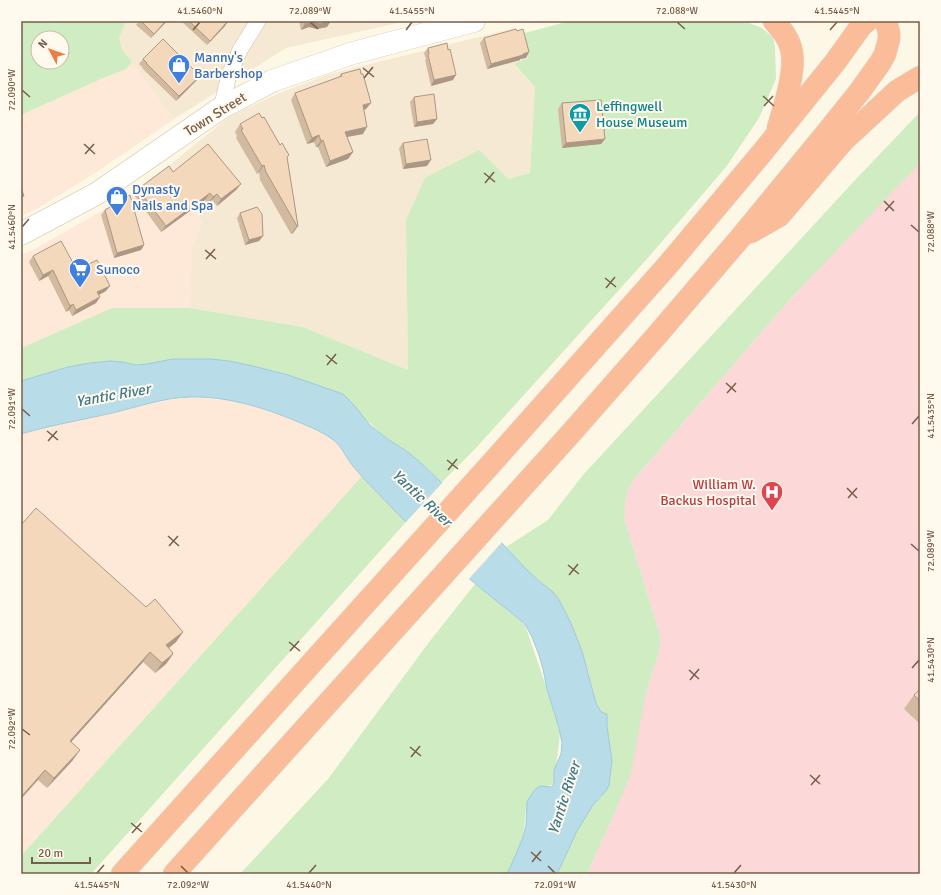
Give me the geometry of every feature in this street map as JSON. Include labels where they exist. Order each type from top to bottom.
[{"type":"highway","points":[[774,21],[788,39],[792,52],[788,91],[775,137]]},
{"type":"highway","points":[[122,874],[662,272],[775,137],[836,61],[861,26],[867,21]]},
{"type":"highway","points":[[174,874],[653,340],[741,237],[860,91],[880,63],[885,54],[889,39],[886,21]]},
{"type":"highway","points":[[741,237],[779,216],[843,141],[897,91],[920,77]]},
{"type":"main road","name":"Town Street","points":[[21,234],[96,194],[221,108],[272,81],[346,56],[474,21]]},
{"type":"street","points":[[221,108],[229,75],[240,50],[258,21]]},
{"type":"shaded area","points":[[126,21],[407,21],[286,48],[174,119],[121,50],[119,38]]},
{"type":"shaded area","points":[[515,28],[521,34],[528,59],[514,65],[535,87],[530,173],[508,179],[406,220],[408,370],[303,327],[190,308],[192,246],[202,223],[172,163],[229,117],[277,94],[330,74]]},
{"type":"shaded area","points":[[132,62],[174,119],[98,171],[38,208],[21,216],[21,115],[126,69]]},
{"type":"shaded area","name":"William W. Backus Hospital","points":[[920,161],[920,874],[587,874],[611,821],[660,646],[660,635],[624,518],[626,496],[629,488],[635,478],[794,295]]},
{"type":"shaded area","points":[[172,163],[193,194],[202,223],[192,246],[190,308],[112,308],[21,348],[21,255],[33,250],[128,196]]},
{"type":"shaded area","points":[[189,397],[234,401],[246,404],[274,412],[313,428],[327,435],[336,442],[348,460],[362,476],[21,856],[21,434],[48,426]]},
{"type":"green space","points":[[21,21],[126,21],[119,38],[122,50],[132,62],[126,69],[21,115]]},
{"type":"green space","points":[[570,21],[743,21],[760,27],[773,37],[775,48],[776,79],[759,118],[726,167],[646,260],[474,450],[442,482],[408,452],[389,440],[360,414],[353,404],[147,364],[68,367],[21,381],[21,348],[112,308],[190,308],[303,327],[408,370],[406,220],[425,178],[479,150],[508,179],[530,173],[535,87],[514,64],[528,58],[521,34]]},
{"type":"green space","points":[[920,112],[920,163],[794,295],[635,478],[629,488],[626,497],[624,518],[660,635],[660,646],[646,692],[631,774],[611,821],[587,874],[557,874],[577,831],[593,805],[603,795],[607,726],[606,718],[596,703],[588,670],[558,598],[526,569],[506,547],[548,520],[583,475],[857,178]]},
{"type":"green space","points":[[362,476],[406,522],[91,874],[21,874],[21,856]]},
{"type":"green space","points":[[475,584],[525,625],[549,695],[560,733],[554,784],[535,790],[526,808],[523,838],[508,874],[240,874],[328,779],[430,641]]},
{"type":"water","name":"Yantic River","points":[[173,359],[211,359],[229,361],[288,375],[343,394],[370,425],[389,440],[408,452],[422,464],[475,514],[526,569],[558,598],[570,621],[582,651],[596,703],[601,712],[607,714],[607,726],[612,761],[609,785],[606,791],[593,805],[577,831],[557,874],[507,874],[523,837],[526,825],[527,802],[538,787],[551,787],[554,784],[554,770],[561,754],[562,743],[559,728],[547,689],[539,655],[532,637],[525,624],[458,569],[410,526],[357,471],[335,441],[312,428],[266,410],[228,400],[202,397],[189,397],[160,401],[21,434],[21,381],[68,367],[90,363],[110,361],[136,365]]},
{"type":"pier","points":[[444,481],[477,512],[503,541],[468,580],[437,554],[405,523]]},
{"type":"building","points":[[141,21],[166,21],[154,34]]},
{"type":"building","points":[[189,21],[228,21],[210,41]]},
{"type":"building","points":[[304,21],[331,21],[320,24],[313,22],[305,24]]},
{"type":"building","points":[[516,29],[517,31],[523,29],[529,52],[491,64],[484,38]]},
{"type":"building","points":[[163,39],[200,76],[179,96],[143,59]]},
{"type":"building","points":[[447,43],[448,50],[450,49],[456,75],[434,80],[428,55],[428,48]]},
{"type":"building","points":[[360,69],[361,74],[363,74],[371,103],[363,105],[367,127],[345,132],[353,152],[330,161],[323,140],[321,141],[319,135],[312,138],[295,93],[342,76],[341,74]]},
{"type":"building","points":[[434,94],[437,119],[417,122],[414,97]]},
{"type":"building","name":"Leffingwell House Museum","points":[[601,100],[605,139],[566,143],[562,103]]},
{"type":"building","points":[[259,113],[262,118],[264,117],[280,145],[282,143],[289,155],[287,157],[298,226],[266,172],[264,165],[262,166],[241,130],[243,129],[240,124]]},
{"type":"building","points":[[427,139],[431,160],[406,164],[403,143]]},
{"type":"building","points":[[208,144],[241,184],[221,199],[217,194],[213,197],[210,193],[166,226],[138,189],[169,166],[173,172]]},
{"type":"building","points":[[21,188],[24,196],[21,197]]},
{"type":"building","points":[[130,195],[144,245],[117,253],[105,210]]},
{"type":"building","points":[[257,207],[262,214],[263,236],[249,240],[240,213]]},
{"type":"building","points":[[61,241],[77,270],[97,260],[110,286],[97,292],[100,297],[76,310],[73,304],[70,306],[53,270],[43,275],[33,256]]},
{"type":"building","points":[[36,508],[146,607],[155,599],[183,632],[166,645],[173,654],[162,663],[150,652],[70,741],[80,750],[54,778],[45,770],[21,797],[21,525]]},
{"type":"building","points":[[920,689],[920,701],[914,695]]},
{"type":"place","name":"Manny's Barbershop","points":[[179,84]]},
{"type":"place","name":"Leffingwell House Museum","points":[[580,134]]},
{"type":"place","name":"Dynasty Nails and Spa","points":[[117,216]]},
{"type":"place","name":"Sunoco","points":[[80,288]]},
{"type":"place","name":"William W. Backus Hospital","points":[[772,512]]}]
